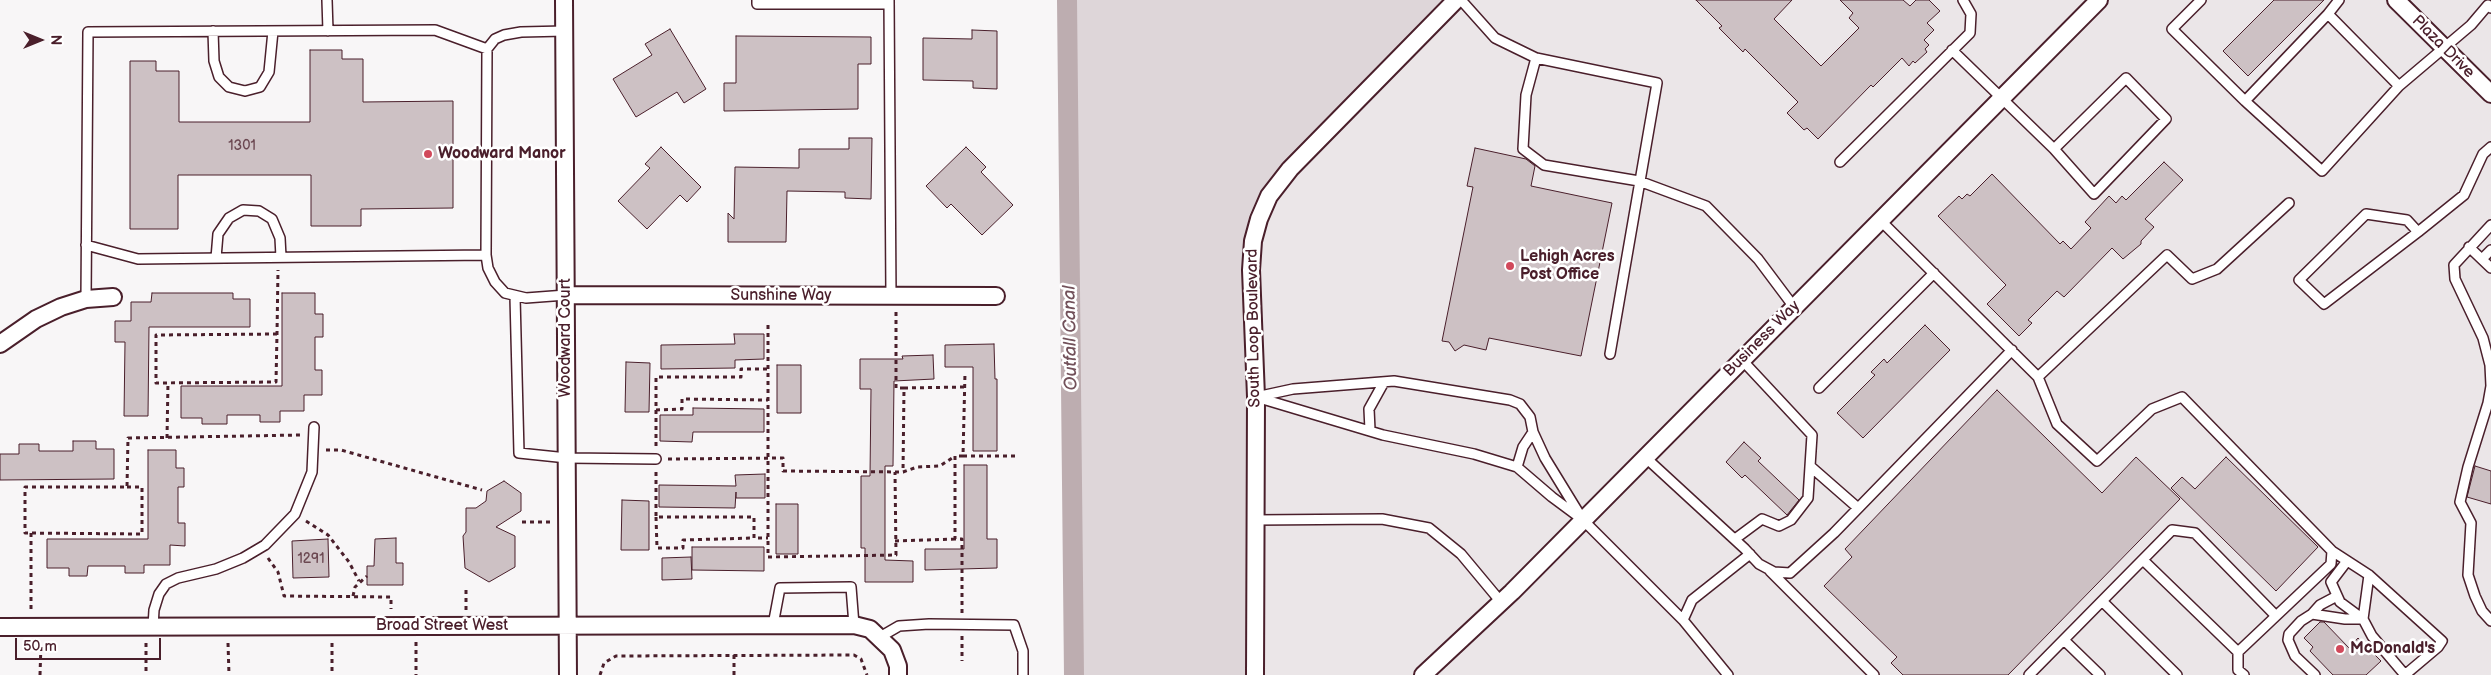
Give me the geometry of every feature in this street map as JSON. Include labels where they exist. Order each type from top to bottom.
[{"type":"street","name":"Woodward Court","points":[[564,0],[568,675]]},
{"type":"street","name":"South Loop Boulevard","points":[[1255,675],[1256,397],[1251,270],[1253,241],[1258,219],[1269,196],[1290,169],[1456,0]]},
{"type":"street","name":"Business Way","points":[[1423,675],[1583,520],[2099,0]]},
{"type":"street","name":"Plaza Drive","points":[[2396,0],[2491,94]]},
{"type":"street","name":"Sunshine Way","points":[[566,295],[996,296]]},
{"type":"street","points":[[0,344],[36,319],[60,307],[86,299],[114,297]]},
{"type":"street","name":"Broad Street West","points":[[0,627],[854,625],[870,629],[880,637]]},
{"type":"street","points":[[880,637],[892,650],[898,666],[898,675]]},
{"type":"lane","points":[[327,0],[328,31]]},
{"type":"lane","points":[[757,0],[757,4],[889,2],[894,296]]},
{"type":"lane","points":[[1460,0],[1495,38],[1536,58],[1657,83],[1610,354]]},
{"type":"lane","points":[[1840,162],[1970,33],[1972,24],[1969,7],[1963,0]]},
{"type":"lane","points":[[2201,0],[2172,29],[2245,101],[2322,171],[2399,86],[2471,24],[2487,4]]},
{"type":"lane","points":[[2245,101],[2339,0]]},
{"type":"lane","points":[[2328,14],[2399,86]]},
{"type":"lane","points":[[86,299],[88,32],[435,30],[487,49]]},
{"type":"lane","points":[[213,31],[214,61],[218,77],[228,87],[245,91],[260,87],[269,72],[273,31]]},
{"type":"lane","points":[[564,31],[521,32],[504,35],[495,39],[487,49],[486,255],[488,268],[495,282],[505,294],[515,297],[539,298],[566,295]]},
{"type":"lane","points":[[1952,50],[2000,100],[2054,149],[2094,194],[2166,119],[2126,78],[2054,149]]},
{"type":"lane","points":[[1536,58],[1526,95],[1523,149],[1544,165],[1640,181],[1706,206],[1758,259],[1794,307]]},
{"type":"lane","points":[[2418,232],[2407,220],[2366,214],[2299,280],[2324,304],[2418,232],[2464,195],[2483,154],[2491,147]]},
{"type":"lane","points":[[2038,376],[2167,254],[2192,279],[2216,269],[2289,202]]},
{"type":"lane","points":[[216,258],[218,234],[228,218],[243,210],[259,211],[272,219],[280,238],[281,258]]},
{"type":"lane","points":[[1880,220],[2038,376],[2057,424],[2097,461],[2152,409],[2182,397],[2332,551],[2369,575],[2442,641],[2438,647],[2406,674],[2372,636],[2362,619],[2340,602],[2331,582],[2347,561]]},
{"type":"lane","points":[[2491,225],[2468,247],[2454,265],[2455,279],[2483,338],[2490,365],[2491,386],[2460,502],[2472,523],[2468,575],[2482,612],[2491,621]]},
{"type":"lane","points":[[86,245],[138,259],[486,255]]},
{"type":"lane","points":[[2468,247],[2491,268]]},
{"type":"lane","points":[[2482,259],[2491,250]]},
{"type":"lane","points":[[1819,388],[1934,273]]},
{"type":"lane","points":[[515,297],[519,454],[567,458],[656,459]]},
{"type":"lane","points":[[1645,457],[1735,539],[1759,564],[1774,572],[1790,573],[1858,508],[2012,350]]},
{"type":"lane","points":[[1735,539],[1762,519],[1779,526],[1791,520],[1808,498],[1812,436],[1742,360]]},
{"type":"lane","points":[[1256,397],[1293,389],[1394,381],[1510,400],[1520,404],[1530,417],[1533,432],[1545,458],[1583,520]]},
{"type":"lane","points":[[1370,430],[1369,409],[1384,382]]},
{"type":"lane","points":[[1256,397],[1383,435],[1474,454],[1517,467],[1583,520],[1683,620],[1728,675]]},
{"type":"lane","points":[[150,627],[159,594],[166,584],[178,578],[216,568],[243,558],[260,548],[281,530],[295,514],[312,472],[314,431]]},
{"type":"lane","points":[[1517,467],[1522,447],[1533,432]]},
{"type":"lane","points":[[1810,466],[1858,508]]},
{"type":"lane","points":[[1255,520],[1382,518],[1429,528],[1461,554],[1500,602]]},
{"type":"lane","points":[[2029,675],[2172,530],[2195,533],[2276,616]]},
{"type":"lane","points":[[2238,652],[2331,564],[2332,551]]},
{"type":"lane","points":[[1683,620],[1692,600],[1750,554]]},
{"type":"lane","points":[[2143,560],[2238,652],[2238,670],[2244,675]]},
{"type":"lane","points":[[1768,569],[1874,675]]},
{"type":"lane","points":[[2362,619],[2369,575]]},
{"type":"lane","points":[[773,625],[780,588],[851,587],[854,625]]},
{"type":"lane","points":[[2315,675],[2295,656],[2288,640],[2289,634],[2301,620],[2312,614],[2320,604],[2337,596]]},
{"type":"lane","points":[[2103,602],[2177,675]]},
{"type":"lane","points":[[2312,614],[2345,619],[2362,619]]},
{"type":"lane","points":[[880,637],[899,626],[1014,625],[1023,651],[1022,675]]},
{"type":"lane","points":[[2065,640],[2100,675]]},
{"type":"path","points":[[277,334],[156,335],[156,383],[276,382],[277,334],[278,269],[281,258]]},
{"type":"path","points":[[894,296],[896,388],[964,387]]},
{"type":"path","points":[[768,325],[768,557],[896,555],[895,472]]},
{"type":"path","points":[[768,369],[741,369],[741,377],[656,377],[657,548],[683,548],[683,540],[768,538]]},
{"type":"path","points":[[963,456],[964,373]]},
{"type":"path","points":[[167,438],[168,382]]},
{"type":"path","points":[[904,388],[904,472]]},
{"type":"path","points":[[656,410],[682,409],[682,400],[768,400]]},
{"type":"path","points":[[127,487],[128,438],[314,431]]},
{"type":"path","points":[[314,450],[341,450],[482,490]]},
{"type":"path","points":[[656,459],[783,458],[783,471],[904,472],[917,467],[940,466],[955,456],[1016,456]]},
{"type":"path","points":[[955,456],[955,540]]},
{"type":"path","points":[[127,487],[142,487],[142,534],[25,533],[25,488],[127,487]]},
{"type":"path","points":[[295,514],[328,534],[349,562],[359,581]]},
{"type":"path","points":[[656,517],[754,517],[754,538]]},
{"type":"path","points":[[522,522],[567,522]]},
{"type":"path","points":[[31,533],[40,675]]},
{"type":"path","points":[[895,541],[962,540],[962,661]]},
{"type":"path","points":[[260,548],[278,572],[284,596],[391,597],[391,626]]},
{"type":"path","points":[[353,596],[359,581],[368,576]]},
{"type":"path","points":[[332,626],[332,675]]},
{"type":"path","points":[[416,626],[416,675]]},
{"type":"path","points":[[146,675],[150,627]]},
{"type":"path","points":[[228,627],[229,675]]},
{"type":"path","points":[[734,655],[734,675]]},
{"type":"path","points":[[600,675],[604,663],[616,656],[734,655],[854,655],[862,659],[867,675]]},
{"type":"shaded area","points":[[1074,0],[1443,0],[1283,163],[1261,191],[1249,216],[1242,269],[1246,397],[1245,675],[1079,675]]},
{"type":"shaded area","points":[[1456,0],[2491,0],[2491,675],[1255,675],[1251,270],[1269,196]]},
{"type":"building","points":[[1696,0],[1792,0],[1774,19],[1821,66],[1859,28],[1849,18],[1853,13],[1840,0],[1903,0],[1910,6],[1916,0],[1929,0],[1940,11],[1927,23],[1934,30],[1924,40],[1929,45],[1925,49],[1927,52],[1909,66],[1902,58],[1873,87],[1871,85],[1818,139],[1807,128],[1804,130],[1787,113],[1798,102],[1745,49],[1743,52],[1719,28],[1722,26]]},
{"type":"building","points":[[2274,0],[2324,0],[2248,76],[2223,51]]},
{"type":"building","points":[[670,29],[706,89],[684,103],[677,92],[636,117],[613,79],[652,55],[645,44]]},
{"type":"building","points":[[972,30],[997,31],[997,89],[973,88],[973,81],[923,80],[923,38],[972,39]]},
{"type":"building","points":[[736,36],[871,37],[871,64],[858,64],[858,109],[724,111],[724,83],[736,83]]},
{"type":"building","points":[[310,50],[342,50],[342,59],[363,59],[363,102],[453,101],[453,208],[361,209],[361,226],[311,226],[311,175],[178,175],[178,229],[130,229],[130,61],[156,61],[156,71],[179,71],[179,122],[310,122]]},
{"type":"building","points":[[849,138],[872,138],[871,199],[845,198],[845,192],[787,191],[786,242],[728,242],[728,213],[734,219],[735,167],[799,168],[799,149],[849,149]]},
{"type":"building","points":[[661,147],[701,187],[687,202],[680,195],[647,229],[618,201],[650,168],[645,164]]},
{"type":"building","points":[[966,147],[986,167],[981,172],[1013,205],[982,235],[951,204],[947,208],[926,186]]},
{"type":"building","points":[[1475,148],[1526,159],[1535,166],[1531,186],[1612,203],[1581,356],[1489,338],[1486,350],[1464,345],[1455,351],[1449,342],[1442,341],[1473,187],[1467,186]]},
{"type":"building","points":[[2164,162],[2183,180],[2145,219],[2154,227],[2141,241],[2141,244],[2123,259],[2112,248],[2064,297],[2057,291],[2028,320],[2032,323],[2019,336],[1987,304],[2006,285],[1938,216],[1959,196],[1962,199],[1967,194],[1970,196],[1992,174],[2060,244],[2063,241],[2071,249],[2091,228],[2085,222],[2109,196],[2116,203],[2122,196],[2126,200]]},
{"type":"building","points":[[152,293],[233,293],[233,299],[250,299],[250,327],[149,327],[148,416],[124,416],[125,342],[115,342],[115,321],[131,321],[131,302],[151,302]]},
{"type":"building","points":[[282,293],[315,293],[315,314],[323,314],[323,337],[315,337],[315,370],[322,370],[322,395],[304,395],[304,411],[280,411],[280,422],[260,422],[260,415],[227,415],[227,424],[202,424],[202,418],[181,418],[181,386],[282,386]]},
{"type":"building","points":[[1925,325],[1950,350],[1863,438],[1837,413],[1875,375],[1871,372],[1884,359],[1887,363]]},
{"type":"building","points":[[734,334],[764,334],[764,359],[735,360],[735,368],[661,369],[661,345],[735,344]]},
{"type":"building","points":[[994,344],[995,379],[997,379],[997,451],[973,451],[973,367],[945,367],[945,345]]},
{"type":"building","points":[[933,355],[934,379],[894,381],[893,466],[885,466],[885,560],[913,561],[913,582],[865,582],[865,548],[861,548],[861,476],[870,476],[871,389],[860,389],[860,359],[903,359],[902,356]]},
{"type":"building","points":[[626,362],[650,363],[649,412],[625,412]]},
{"type":"building","points":[[777,365],[801,365],[801,413],[777,413]]},
{"type":"building","points":[[1997,390],[2102,493],[2136,457],[2180,499],[2008,675],[1903,675],[1891,663],[1897,657],[1824,586],[1852,557],[1845,549]]},
{"type":"building","points":[[693,408],[764,409],[764,432],[693,432],[692,442],[660,441],[660,415],[693,415]]},
{"type":"building","points":[[73,441],[96,441],[96,449],[114,449],[114,479],[0,480],[0,454],[19,454],[19,444],[39,444],[39,451],[73,451]]},
{"type":"building","points":[[1744,442],[1761,458],[1758,461],[1799,500],[1787,515],[1745,475],[1742,478],[1726,462]]},
{"type":"building","points":[[148,450],[176,450],[176,468],[184,468],[184,487],[178,487],[178,523],[185,523],[185,546],[170,545],[170,565],[144,565],[144,573],[125,573],[125,566],[88,566],[87,576],[69,576],[69,568],[47,568],[47,539],[148,539]]},
{"type":"building","points":[[2226,457],[2318,547],[2276,591],[2171,488],[2182,477],[2195,489]]},
{"type":"building","points":[[964,465],[987,465],[987,539],[997,539],[997,568],[925,570],[925,549],[964,549]]},
{"type":"building","points":[[2475,466],[2491,471],[2491,504],[2467,497]]},
{"type":"building","points":[[765,474],[765,498],[736,498],[736,492],[735,508],[659,507],[659,485],[736,486],[735,475]]},
{"type":"building","points":[[504,481],[521,493],[521,511],[496,527],[515,536],[515,567],[489,582],[465,568],[463,536],[466,532],[466,508],[476,508],[486,501],[487,491]]},
{"type":"building","points":[[622,500],[649,501],[649,550],[621,550]]},
{"type":"building","points":[[776,504],[798,504],[798,554],[776,554]]},
{"type":"building","points":[[396,538],[396,563],[403,563],[403,585],[367,585],[367,566],[374,566],[375,539]]},
{"type":"building","points":[[328,539],[329,577],[293,578],[292,541]]},
{"type":"building","points":[[692,547],[764,547],[764,571],[692,570]]},
{"type":"building","points":[[691,557],[692,579],[662,580],[662,558]]},
{"type":"building","name":"McDonald's","points":[[2320,622],[2324,622],[2349,648],[2358,638],[2381,661],[2366,675],[2333,675],[2310,651],[2313,647],[2304,638]]},
{"type":"waterway","name":"Outfall Canal","points":[[1067,0],[1074,675]]},
{"type":"place","name":"Woodward Manor","points":[[428,154]]},
{"type":"place","name":"Lehigh Acres Post Office","points":[[1510,266]]},
{"type":"place","name":"McDonald's","points":[[2340,649]]}]
